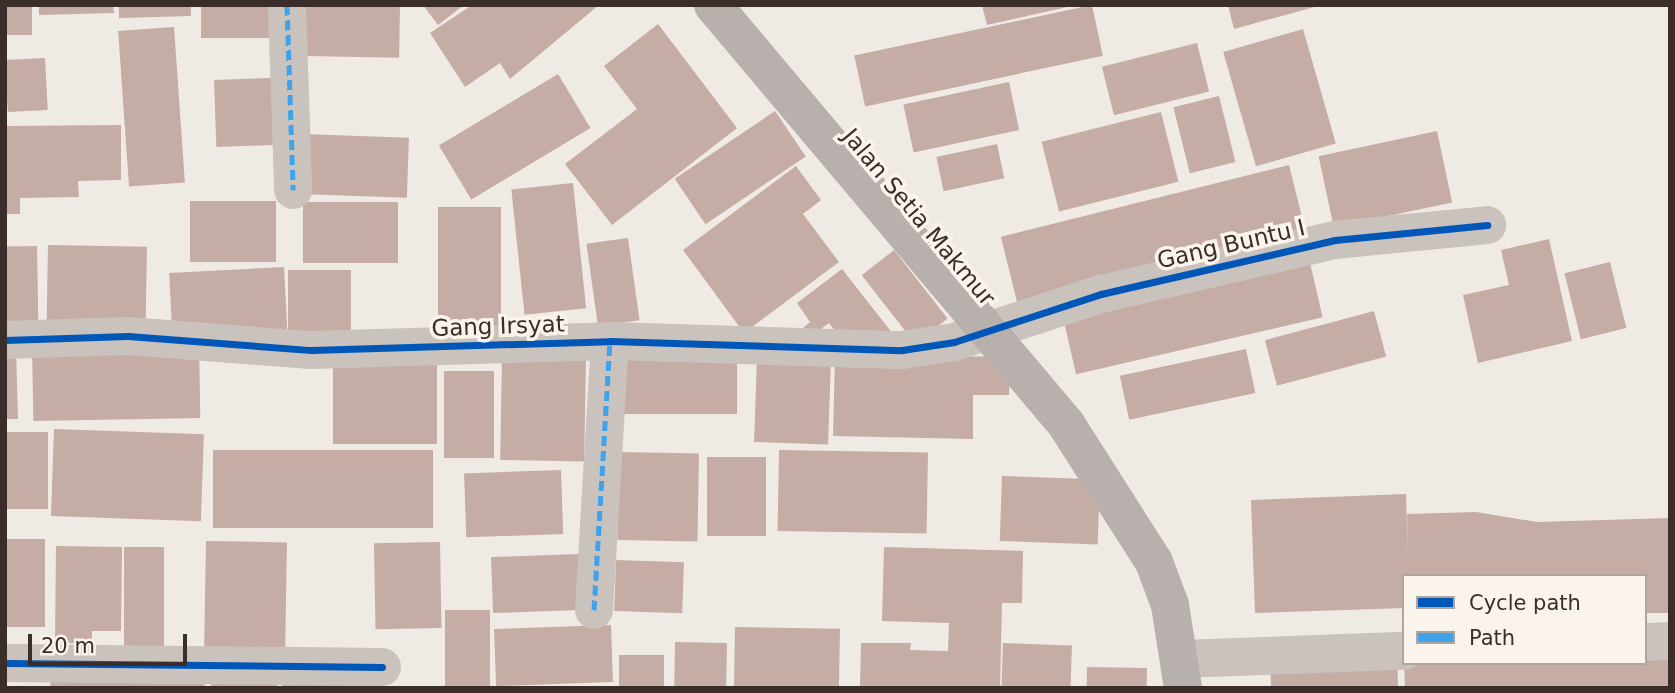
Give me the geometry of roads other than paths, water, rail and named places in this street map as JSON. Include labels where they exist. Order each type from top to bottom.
[{"type":"main road","name":"Jalan Setia Makmur","points":[[713,5],[989,329],[1066,424],[1154,562],[1170,605],[1182,674]]},
{"type":"street","points":[[287,5],[293,190]]},
{"type":"street","name":"Gang Buntu I","points":[[989,329],[1101,293],[1335,240],[1487,225]]},
{"type":"street","name":"Gang Irsyat","points":[[5,340],[128,336],[312,350],[610,341],[902,350],[954,342],[989,329]]},
{"type":"street","points":[[594,610],[610,341]]},
{"type":"street","points":[[1647,642],[1670,641]]},
{"type":"street","points":[[1182,674],[1402,651]]},
{"type":"street","points":[[5,663],[382,667]]}]
